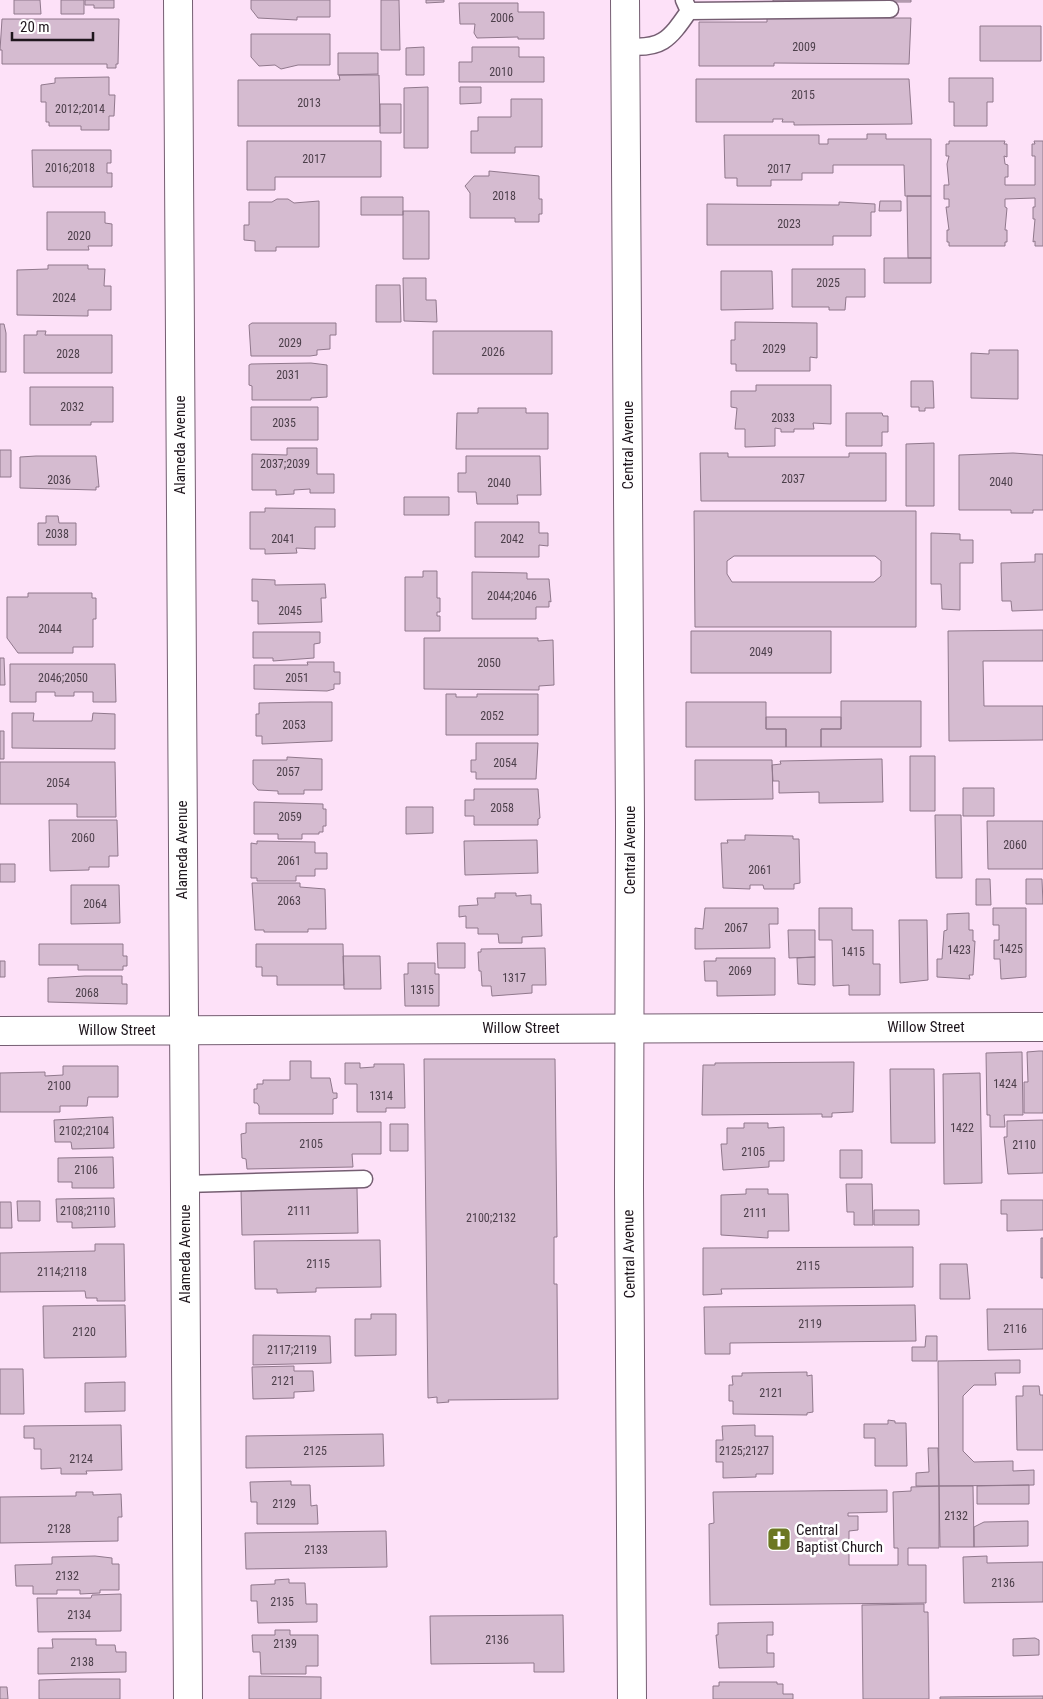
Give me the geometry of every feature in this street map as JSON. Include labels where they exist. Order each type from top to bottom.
[{"type":"street","name":"Alameda Avenue","points":[[178,0],[188,1699]]},
{"type":"street","name":"Central Avenue","points":[[625,0],[630,814],[632,1699]]},
{"type":"street","name":"Willow Street","points":[[0,1031],[1043,1027]]},
{"type":"lane","points":[[625,46],[647,48],[660,43],[676,29],[686,5],[890,9]]},
{"type":"lane","points":[[185,1184],[364,1179]]},
{"type":"building","points":[[14,0],[40,0],[41,14],[14,14]]},
{"type":"building","points":[[61,0],[84,0],[84,14],[61,14]]},
{"type":"building","points":[[85,0],[114,0],[114,8],[94,8],[94,5],[85,5]]},
{"type":"building","points":[[251,0],[330,0],[330,17],[297,17],[297,20],[258,18],[251,9]]},
{"type":"building","points":[[381,0],[399,0],[400,50],[381,50]]},
{"type":"building","points":[[426,0],[444,0],[444,2],[426,3]]},
{"type":"building","points":[[773,0],[911,0],[911,2],[773,2]]},
{"type":"building","points":[[459,3],[518,3],[518,12],[544,12],[544,39],[518,39],[518,37],[477,38],[474,33],[475,24],[460,24]]},
{"type":"building","points":[[767,18],[911,18],[909,64],[774,63],[774,66],[699,66],[699,22],[767,22]]},
{"type":"building","points":[[2,19],[119,19],[118,64],[116,64],[116,68],[107,68],[107,64],[2,64],[2,50],[0,50]]},
{"type":"building","points":[[980,26],[1041,26],[1041,61],[980,61]]},
{"type":"building","points":[[251,34],[330,34],[330,65],[298,65],[281,69],[275,65],[259,66],[251,57]]},
{"type":"building","points":[[424,47],[424,75],[406,75],[406,48]]},
{"type":"building","points":[[472,47],[519,47],[519,57],[544,57],[544,82],[459,82],[459,62],[472,62]]},
{"type":"building","points":[[338,53],[378,53],[378,74],[338,75]]},
{"type":"building","points":[[339,75],[379,75],[380,126],[238,126],[238,80],[340,80]]},
{"type":"building","points":[[109,77],[109,95],[115,95],[114,116],[109,116],[109,130],[81,130],[81,126],[49,126],[49,122],[46,122],[46,102],[41,102],[41,85],[55,83],[55,78]]},
{"type":"building","points":[[949,78],[993,78],[993,102],[987,102],[987,126],[954,126],[954,102],[949,102]]},
{"type":"building","points":[[696,79],[909,79],[912,124],[794,125],[794,122],[782,122],[783,119],[773,119],[773,122],[696,122]]},
{"type":"building","points":[[428,87],[428,148],[404,148],[404,88]]},
{"type":"building","points":[[460,87],[481,87],[481,103],[460,104]]},
{"type":"building","points":[[511,99],[542,99],[542,147],[515,147],[515,153],[471,153],[471,131],[478,131],[478,117],[511,117]]},
{"type":"building","points":[[380,104],[401,104],[401,133],[380,133]]},
{"type":"building","points":[[867,134],[886,134],[886,139],[931,139],[931,196],[905,196],[904,165],[833,165],[833,173],[802,173],[802,180],[771,180],[771,186],[737,186],[737,178],[725,178],[724,135],[819,135],[819,144],[828,144],[828,139],[867,139]]},
{"type":"building","points":[[247,141],[381,141],[381,177],[275,177],[275,190],[247,190]]},
{"type":"building","points":[[949,141],[1005,141],[1004,144],[1007,144],[1007,157],[1004,156],[1005,164],[1008,165],[1008,177],[1005,177],[1005,185],[1035,185],[1035,156],[1032,156],[1032,144],[1035,144],[1034,141],[1043,141],[1043,246],[1035,246],[1035,241],[1033,242],[1035,219],[1033,219],[1033,207],[1035,207],[1035,198],[1005,199],[1005,207],[1007,208],[1005,230],[1007,230],[1007,242],[1005,242],[1005,246],[949,246],[949,242],[947,242],[947,230],[949,230],[946,207],[949,207],[949,199],[944,199],[944,185],[949,185],[947,164],[949,156],[946,156],[946,144],[949,144]]},
{"type":"building","points":[[32,150],[111,150],[111,163],[107,163],[107,173],[112,173],[112,187],[33,187]]},
{"type":"building","points":[[489,171],[539,176],[539,199],[542,199],[542,214],[539,214],[539,222],[515,222],[515,218],[470,218],[470,193],[465,186],[474,176],[489,176]]},
{"type":"building","points":[[907,196],[931,196],[931,258],[908,258]]},
{"type":"building","points":[[361,197],[403,197],[403,215],[361,215]]},
{"type":"building","points":[[277,199],[288,199],[294,203],[319,201],[319,247],[276,247],[276,251],[255,251],[255,241],[244,240],[244,225],[249,225],[249,202],[272,202]]},
{"type":"building","points":[[880,201],[901,201],[901,211],[879,211]]},
{"type":"building","points":[[839,202],[875,204],[875,212],[871,212],[871,236],[833,236],[833,245],[707,245],[707,204],[839,205]]},
{"type":"building","points":[[403,211],[429,211],[429,259],[403,259]]},
{"type":"building","points":[[47,212],[105,212],[105,223],[112,224],[112,246],[88,246],[89,250],[47,250]]},
{"type":"building","points":[[884,258],[931,258],[931,283],[884,283]]},
{"type":"building","points":[[48,265],[88,265],[88,269],[105,269],[104,286],[111,286],[111,310],[88,310],[88,316],[17,315],[17,270],[48,269]]},
{"type":"building","points":[[792,269],[865,269],[865,297],[846,297],[845,310],[829,310],[829,307],[792,307]]},
{"type":"building","points":[[721,271],[772,271],[773,309],[721,310]]},
{"type":"building","points":[[403,278],[426,278],[426,300],[436,300],[437,322],[404,321]]},
{"type":"building","points":[[376,285],[400,285],[401,322],[376,322]]},
{"type":"building","points":[[735,322],[817,323],[817,358],[810,357],[810,371],[736,371],[736,364],[731,364],[731,340],[735,340]]},
{"type":"building","points":[[252,323],[336,323],[336,335],[330,335],[330,349],[317,350],[317,355],[251,356],[249,325]]},
{"type":"building","points":[[0,324],[4,324],[6,333],[6,372],[0,372]]},
{"type":"building","points":[[37,331],[46,331],[45,335],[112,335],[112,373],[24,373],[24,335],[37,335]]},
{"type":"building","points":[[433,331],[552,331],[552,374],[433,374]]},
{"type":"building","points":[[989,350],[1018,350],[1018,399],[971,398],[971,353],[989,354]]},
{"type":"building","points":[[311,363],[327,365],[327,397],[311,398],[311,400],[252,400],[252,386],[249,385],[249,365]]},
{"type":"building","points":[[911,381],[933,381],[934,408],[925,408],[925,411],[919,411],[919,407],[911,407]]},
{"type":"building","points":[[756,385],[831,385],[831,424],[813,423],[814,429],[794,429],[794,432],[781,432],[781,429],[775,428],[775,446],[745,447],[745,429],[735,429],[737,408],[731,407],[731,391],[756,391]]},
{"type":"building","points":[[30,387],[113,387],[113,422],[91,422],[91,425],[30,425]]},
{"type":"building","points":[[251,407],[318,407],[318,440],[251,440]]},
{"type":"building","points":[[478,408],[526,408],[526,413],[548,413],[548,449],[456,449],[457,413],[478,413]]},
{"type":"building","points":[[846,413],[882,413],[883,416],[888,416],[888,432],[882,432],[882,446],[846,446]]},
{"type":"building","points":[[934,443],[934,506],[906,506],[906,444]]},
{"type":"building","points":[[287,448],[317,448],[317,474],[334,474],[334,493],[310,493],[310,489],[294,490],[294,494],[276,495],[276,490],[252,490],[252,454],[287,455]]},
{"type":"building","points":[[0,450],[11,450],[11,477],[0,477]]},
{"type":"building","points":[[700,453],[728,453],[728,457],[849,457],[849,453],[886,453],[886,501],[701,501]]},
{"type":"building","points":[[1013,453],[1043,455],[1043,510],[1033,510],[1033,513],[1011,513],[1011,510],[959,510],[959,455]]},
{"type":"building","points":[[96,456],[99,487],[96,487],[96,490],[20,488],[20,457]]},
{"type":"building","points":[[466,456],[540,456],[541,495],[517,495],[518,504],[477,504],[476,492],[458,492],[458,473],[466,473]]},
{"type":"building","points":[[404,497],[449,497],[449,515],[404,515]]},
{"type":"building","points":[[265,508],[335,509],[335,527],[315,527],[315,549],[296,548],[297,553],[265,554],[265,549],[250,549],[250,512],[265,512]]},
{"type":"building","points":[[694,511],[916,511],[916,627],[695,627]],"holes":[[[734,556],[875,556],[881,561],[881,576],[874,582],[732,582],[727,574],[727,561]]]},
{"type":"building","points":[[46,516],[58,516],[59,523],[76,523],[76,545],[38,545],[38,523],[46,523]]},
{"type":"building","points":[[475,522],[539,522],[539,533],[548,533],[548,546],[539,545],[539,557],[475,557]]},
{"type":"building","points":[[931,533],[960,534],[960,540],[973,540],[973,563],[960,563],[960,610],[942,609],[941,584],[931,584]]},
{"type":"building","points":[[1035,554],[1043,554],[1043,610],[1012,611],[1011,601],[1002,601],[1001,563],[1035,562]]},
{"type":"building","points":[[423,571],[437,571],[437,598],[440,598],[440,612],[437,612],[437,616],[440,616],[440,631],[405,631],[405,577],[423,577]]},
{"type":"building","points":[[472,572],[527,573],[527,579],[549,579],[551,602],[549,601],[549,607],[536,607],[536,619],[472,619]]},
{"type":"building","points":[[252,579],[275,580],[275,585],[325,584],[326,598],[321,598],[322,622],[258,624],[258,601],[252,601]]},
{"type":"building","points":[[28,593],[92,593],[92,598],[96,598],[96,619],[93,619],[93,647],[73,647],[73,653],[18,653],[7,638],[7,597],[28,597]]},
{"type":"building","points":[[1043,630],[1043,661],[983,661],[984,706],[1043,706],[1043,740],[949,741],[948,631]]},
{"type":"building","points":[[691,631],[831,631],[831,673],[691,673]]},
{"type":"building","points":[[253,632],[320,632],[320,643],[314,644],[314,658],[273,661],[273,658],[253,658]]},
{"type":"building","points":[[424,638],[538,638],[538,641],[553,640],[554,685],[539,686],[539,690],[424,689]]},
{"type":"building","points":[[0,658],[4,658],[5,685],[0,685]]},
{"type":"building","points":[[307,662],[334,662],[334,672],[340,672],[340,684],[334,684],[334,689],[327,691],[254,689],[254,665],[308,665]]},
{"type":"building","points":[[10,664],[115,664],[116,702],[93,702],[93,692],[74,692],[74,696],[55,696],[55,692],[36,692],[36,702],[10,702]]},
{"type":"building","points":[[446,694],[456,694],[456,697],[477,697],[477,694],[538,694],[538,735],[446,735]]},
{"type":"building","points":[[841,701],[921,701],[921,747],[821,747],[821,729],[841,729]]},
{"type":"building","points":[[332,702],[332,741],[262,744],[262,736],[256,736],[256,714],[259,714],[259,703]]},
{"type":"building","points":[[686,702],[766,702],[766,729],[786,729],[786,747],[686,747]]},
{"type":"building","points":[[12,713],[34,713],[33,721],[92,721],[93,713],[115,714],[115,749],[12,748]]},
{"type":"building","points":[[766,717],[841,717],[841,729],[821,729],[821,747],[786,747],[786,729],[766,729]]},
{"type":"building","points":[[0,731],[4,731],[4,759],[0,759]]},
{"type":"building","points":[[476,743],[538,743],[536,779],[476,779],[476,772],[471,772],[471,760],[476,760]]},
{"type":"building","points":[[910,756],[935,756],[935,811],[910,811]]},
{"type":"building","points":[[287,757],[322,759],[322,790],[304,790],[304,794],[278,794],[278,791],[258,790],[253,784],[253,760],[287,760]]},
{"type":"building","points":[[882,759],[883,802],[819,803],[819,792],[779,793],[779,781],[773,781],[772,765],[781,764],[780,761]]},
{"type":"building","points":[[695,760],[772,760],[773,799],[695,800]]},
{"type":"building","points":[[0,762],[115,762],[116,817],[77,817],[77,804],[0,804]]},
{"type":"building","points":[[963,788],[994,788],[994,816],[963,816]]},
{"type":"building","points":[[474,789],[538,789],[540,818],[538,819],[538,825],[474,825],[474,816],[465,816],[465,800],[474,800]]},
{"type":"building","points":[[254,802],[323,804],[323,809],[326,809],[326,826],[323,826],[323,832],[319,832],[319,834],[302,834],[302,839],[278,839],[278,834],[254,834]]},
{"type":"building","points":[[406,807],[433,807],[433,833],[406,834]]},
{"type":"building","points":[[935,815],[961,815],[962,878],[936,878]]},
{"type":"building","points":[[49,820],[117,820],[118,856],[109,856],[109,867],[89,867],[89,870],[50,871]]},
{"type":"building","points":[[987,821],[1043,821],[1043,869],[988,869]]},
{"type":"building","points":[[745,835],[793,836],[793,839],[799,839],[800,883],[794,884],[794,889],[764,889],[763,885],[750,885],[750,889],[723,888],[721,843],[728,843],[727,840],[745,840]]},
{"type":"building","points":[[537,840],[538,873],[465,875],[464,841]]},
{"type":"building","points":[[257,841],[315,842],[315,853],[327,853],[327,869],[315,869],[315,876],[296,876],[296,881],[257,881],[257,878],[251,878],[251,843],[257,844]]},
{"type":"building","points":[[0,864],[15,864],[15,882],[0,882]]},
{"type":"building","points":[[976,879],[990,879],[991,905],[976,905]]},
{"type":"building","points":[[1026,879],[1042,879],[1043,904],[1026,904]]},
{"type":"building","points":[[252,883],[300,883],[300,887],[325,889],[326,929],[308,929],[308,932],[264,932],[264,930],[255,930]]},
{"type":"building","points":[[71,885],[119,885],[120,923],[71,924]]},
{"type":"building","points":[[495,893],[516,893],[516,896],[531,895],[531,904],[541,904],[542,936],[522,937],[522,943],[499,943],[498,934],[478,934],[478,928],[466,928],[466,916],[459,917],[459,906],[478,905],[477,898],[495,898]]},
{"type":"building","points":[[705,908],[778,908],[778,924],[769,924],[770,948],[695,949],[695,928],[703,929]]},
{"type":"building","points":[[819,908],[852,908],[852,930],[873,930],[873,964],[880,964],[880,995],[849,995],[849,985],[833,986],[832,940],[819,940]]},
{"type":"building","points":[[993,908],[1026,908],[1026,977],[1001,979],[1000,959],[994,959],[994,940],[999,940],[999,925],[993,925]]},
{"type":"building","points":[[969,913],[969,930],[973,930],[973,941],[975,941],[973,975],[969,975],[970,979],[937,977],[937,959],[942,959],[944,931],[947,930],[947,914]]},
{"type":"building","points":[[899,920],[927,920],[928,980],[900,983]]},
{"type":"building","points":[[788,930],[815,930],[815,957],[789,958]]},
{"type":"building","points":[[437,943],[465,943],[465,968],[438,968]]},
{"type":"building","points":[[39,944],[123,944],[123,956],[127,956],[127,966],[123,966],[123,970],[78,970],[78,965],[39,965]]},
{"type":"building","points":[[256,944],[343,944],[344,985],[277,985],[277,976],[262,976],[262,967],[256,967]]},
{"type":"building","points":[[545,948],[546,985],[532,985],[532,993],[492,996],[491,986],[482,986],[478,952],[481,952],[481,949]]},
{"type":"building","points":[[343,956],[380,956],[381,989],[344,989]]},
{"type":"building","points":[[815,957],[815,985],[798,984],[797,958]]},
{"type":"building","points":[[716,958],[775,958],[775,995],[717,996],[717,981],[705,981],[704,961],[716,961]]},
{"type":"building","points":[[0,961],[5,961],[5,977],[0,977]]},
{"type":"building","points":[[408,963],[435,963],[435,974],[439,974],[439,1006],[405,1006],[404,974],[408,974]]},
{"type":"building","points":[[122,976],[122,984],[127,984],[127,1004],[48,1002],[48,978]]},
{"type":"building","points":[[1043,1051],[1043,1113],[1024,1113],[1024,1082],[1028,1082],[1027,1052]]},
{"type":"building","points":[[1022,1052],[1023,1115],[1004,1115],[1005,1127],[990,1127],[990,1115],[987,1115],[986,1053]]},
{"type":"building","points":[[424,1059],[555,1059],[557,1237],[554,1237],[554,1284],[557,1284],[558,1399],[448,1400],[449,1402],[437,1403],[437,1397],[428,1398]]},
{"type":"building","points":[[290,1061],[311,1061],[311,1078],[330,1078],[333,1093],[337,1093],[337,1098],[333,1099],[333,1114],[259,1114],[259,1106],[257,1103],[254,1103],[254,1089],[257,1089],[257,1084],[263,1084],[263,1080],[290,1080]]},
{"type":"building","points":[[854,1062],[853,1112],[832,1113],[832,1117],[822,1117],[822,1114],[702,1115],[703,1065],[715,1065],[715,1063]]},
{"type":"building","points":[[345,1063],[360,1063],[360,1068],[374,1067],[374,1064],[404,1064],[405,1108],[386,1108],[386,1112],[357,1112],[357,1084],[345,1084]]},
{"type":"building","points":[[63,1066],[118,1066],[118,1097],[88,1097],[87,1106],[60,1106],[60,1112],[0,1112],[0,1073],[45,1072],[45,1076],[63,1075]]},
{"type":"building","points":[[890,1069],[934,1069],[935,1143],[891,1143]]},
{"type":"building","points":[[980,1073],[982,1183],[944,1184],[943,1074]]},
{"type":"building","points":[[113,1117],[114,1148],[72,1149],[71,1142],[55,1142],[54,1120]]},
{"type":"building","points":[[1043,1120],[1043,1173],[1008,1174],[1004,1137],[1007,1137],[1007,1121]]},
{"type":"building","points":[[381,1122],[381,1154],[352,1154],[353,1167],[247,1169],[246,1159],[242,1158],[241,1134],[246,1133],[246,1123]]},
{"type":"building","points":[[744,1123],[768,1123],[768,1128],[784,1127],[784,1161],[769,1161],[769,1167],[723,1170],[721,1144],[727,1144],[727,1128],[744,1128]]},
{"type":"building","points":[[390,1124],[408,1124],[408,1151],[390,1151]]},
{"type":"building","points":[[840,1150],[862,1150],[862,1178],[840,1178]]},
{"type":"building","points":[[113,1157],[114,1188],[72,1188],[72,1182],[58,1182],[58,1158]]},
{"type":"building","points":[[846,1184],[872,1184],[873,1225],[854,1225],[854,1212],[847,1212]]},
{"type":"building","points":[[357,1188],[358,1233],[242,1235],[241,1189]]},
{"type":"building","points":[[746,1189],[768,1189],[768,1194],[788,1194],[789,1231],[768,1231],[768,1238],[721,1235],[721,1195],[746,1194]]},
{"type":"building","points":[[114,1198],[115,1227],[72,1228],[72,1222],[57,1222],[56,1199]]},
{"type":"building","points":[[1001,1200],[1043,1200],[1043,1230],[1007,1231],[1007,1214],[1001,1214]]},
{"type":"building","points":[[17,1201],[40,1201],[40,1221],[18,1221]]},
{"type":"building","points":[[0,1202],[11,1202],[12,1228],[0,1228]]},
{"type":"building","points":[[874,1210],[919,1210],[919,1225],[874,1225]]},
{"type":"building","points":[[1041,1238],[1043,1238],[1043,1278],[1041,1278]]},
{"type":"building","points":[[380,1240],[381,1287],[316,1288],[316,1292],[277,1293],[277,1289],[255,1289],[254,1241]]},
{"type":"building","points":[[95,1244],[124,1244],[125,1301],[97,1301],[97,1298],[86,1298],[85,1291],[0,1292],[0,1253],[95,1251]]},
{"type":"building","points":[[913,1247],[913,1287],[721,1289],[722,1294],[703,1295],[703,1248]]},
{"type":"building","points":[[940,1264],[967,1264],[970,1299],[940,1299]]},
{"type":"building","points":[[125,1305],[126,1357],[44,1358],[43,1306]]},
{"type":"building","points":[[915,1305],[916,1341],[730,1343],[730,1354],[705,1354],[704,1307]]},
{"type":"building","points":[[987,1309],[1043,1309],[1043,1349],[988,1350]]},
{"type":"building","points":[[371,1314],[396,1314],[396,1355],[355,1356],[355,1319],[371,1319]]},
{"type":"building","points":[[253,1335],[330,1336],[331,1363],[253,1365]]},
{"type":"building","points":[[926,1336],[937,1336],[937,1361],[912,1361],[912,1347],[925,1347]]},
{"type":"building","points":[[1020,1360],[1020,1373],[995,1373],[996,1385],[974,1385],[963,1396],[963,1451],[974,1462],[1013,1461],[1013,1471],[1034,1470],[1034,1485],[939,1486],[938,1361]]},
{"type":"building","points":[[294,1366],[294,1371],[313,1371],[314,1391],[294,1392],[294,1398],[253,1399],[252,1367]]},
{"type":"building","points":[[0,1369],[23,1369],[24,1414],[0,1414]]},
{"type":"building","points":[[807,1372],[807,1376],[812,1375],[813,1412],[807,1413],[807,1415],[733,1414],[733,1401],[729,1401],[729,1385],[733,1385],[732,1376],[742,1376],[742,1373]]},
{"type":"building","points":[[125,1382],[125,1411],[85,1412],[85,1383]]},
{"type":"building","points":[[1023,1386],[1039,1386],[1040,1395],[1043,1395],[1043,1450],[1017,1450],[1016,1396],[1023,1396]]},
{"type":"building","points":[[888,1420],[895,1421],[895,1423],[906,1423],[907,1466],[875,1466],[875,1438],[864,1438],[864,1424],[888,1424]]},
{"type":"building","points":[[121,1425],[122,1470],[86,1471],[87,1474],[61,1474],[61,1468],[41,1469],[41,1449],[34,1449],[34,1438],[24,1438],[24,1426]]},
{"type":"building","points":[[755,1425],[755,1436],[773,1436],[773,1474],[756,1474],[756,1477],[723,1478],[723,1462],[716,1462],[716,1440],[723,1440],[722,1426]]},
{"type":"building","points":[[383,1434],[384,1466],[246,1468],[246,1436]]},
{"type":"building","points":[[928,1448],[938,1448],[939,1486],[916,1486],[916,1473],[929,1472]]},
{"type":"building","points":[[291,1481],[291,1485],[310,1485],[311,1506],[317,1505],[318,1524],[257,1524],[257,1502],[251,1502],[250,1482]]},
{"type":"building","points":[[1029,1485],[1029,1504],[977,1504],[977,1486]]},
{"type":"building","name":"Central Baptist Church","points":[[939,1486],[939,1548],[908,1548],[908,1565],[926,1565],[926,1603],[710,1605],[709,1524],[714,1523],[713,1492],[887,1490],[887,1512],[848,1513],[848,1516],[858,1516],[858,1530],[849,1531],[849,1565],[898,1565],[898,1548],[894,1548],[893,1492],[911,1491],[911,1487]]},
{"type":"building","points":[[939,1486],[973,1486],[974,1547],[940,1547]]},
{"type":"building","points":[[76,1492],[93,1492],[93,1495],[121,1494],[122,1517],[118,1517],[118,1541],[0,1543],[0,1497],[76,1496]]},
{"type":"building","points":[[1028,1521],[1028,1546],[974,1547],[974,1527],[984,1522]]},
{"type":"building","points":[[386,1531],[387,1567],[246,1569],[245,1533]]},
{"type":"building","points":[[95,1556],[112,1558],[112,1564],[119,1564],[119,1590],[100,1590],[100,1593],[80,1594],[80,1590],[57,1590],[57,1594],[33,1594],[33,1586],[16,1586],[15,1565],[52,1564],[52,1557]]},
{"type":"building","points":[[987,1556],[987,1563],[1043,1562],[1043,1602],[964,1603],[963,1557]]},
{"type":"building","points":[[289,1579],[289,1583],[305,1583],[306,1604],[317,1604],[317,1622],[258,1623],[257,1601],[251,1601],[251,1585],[275,1584],[275,1580]]},
{"type":"building","points":[[121,1594],[121,1631],[38,1632],[37,1598],[91,1598],[92,1595]]},
{"type":"building","points":[[924,1604],[924,1612],[928,1612],[929,1699],[863,1699],[862,1605]]},
{"type":"building","points":[[563,1615],[564,1672],[534,1672],[534,1663],[431,1664],[430,1616]]},
{"type":"building","points":[[773,1622],[773,1635],[767,1635],[767,1653],[774,1653],[774,1667],[719,1668],[716,1635],[718,1635],[718,1623]]},
{"type":"building","points":[[275,1630],[290,1630],[290,1635],[318,1635],[318,1666],[306,1666],[306,1674],[261,1674],[260,1652],[253,1652],[252,1635],[275,1635]]},
{"type":"building","points":[[1035,1638],[1039,1640],[1039,1655],[1013,1656],[1013,1639]]},
{"type":"building","points":[[52,1639],[96,1639],[96,1645],[115,1645],[116,1652],[126,1652],[126,1672],[38,1674],[38,1648],[53,1648]]},
{"type":"building","points":[[249,1676],[321,1677],[321,1699],[249,1699]]},
{"type":"building","points":[[120,1679],[120,1699],[39,1699],[39,1680]]},
{"type":"building","points":[[719,1682],[777,1682],[777,1684],[783,1684],[783,1694],[793,1694],[793,1699],[713,1699],[713,1686],[719,1686]]},
{"type":"building","points":[[0,1687],[7,1687],[8,1699],[0,1699]]},
{"type":"building","points":[[1043,1696],[1043,1699],[940,1699],[940,1697]]},
{"type":"place","name":"Central Baptist Church","points":[[779,1539]]}]
